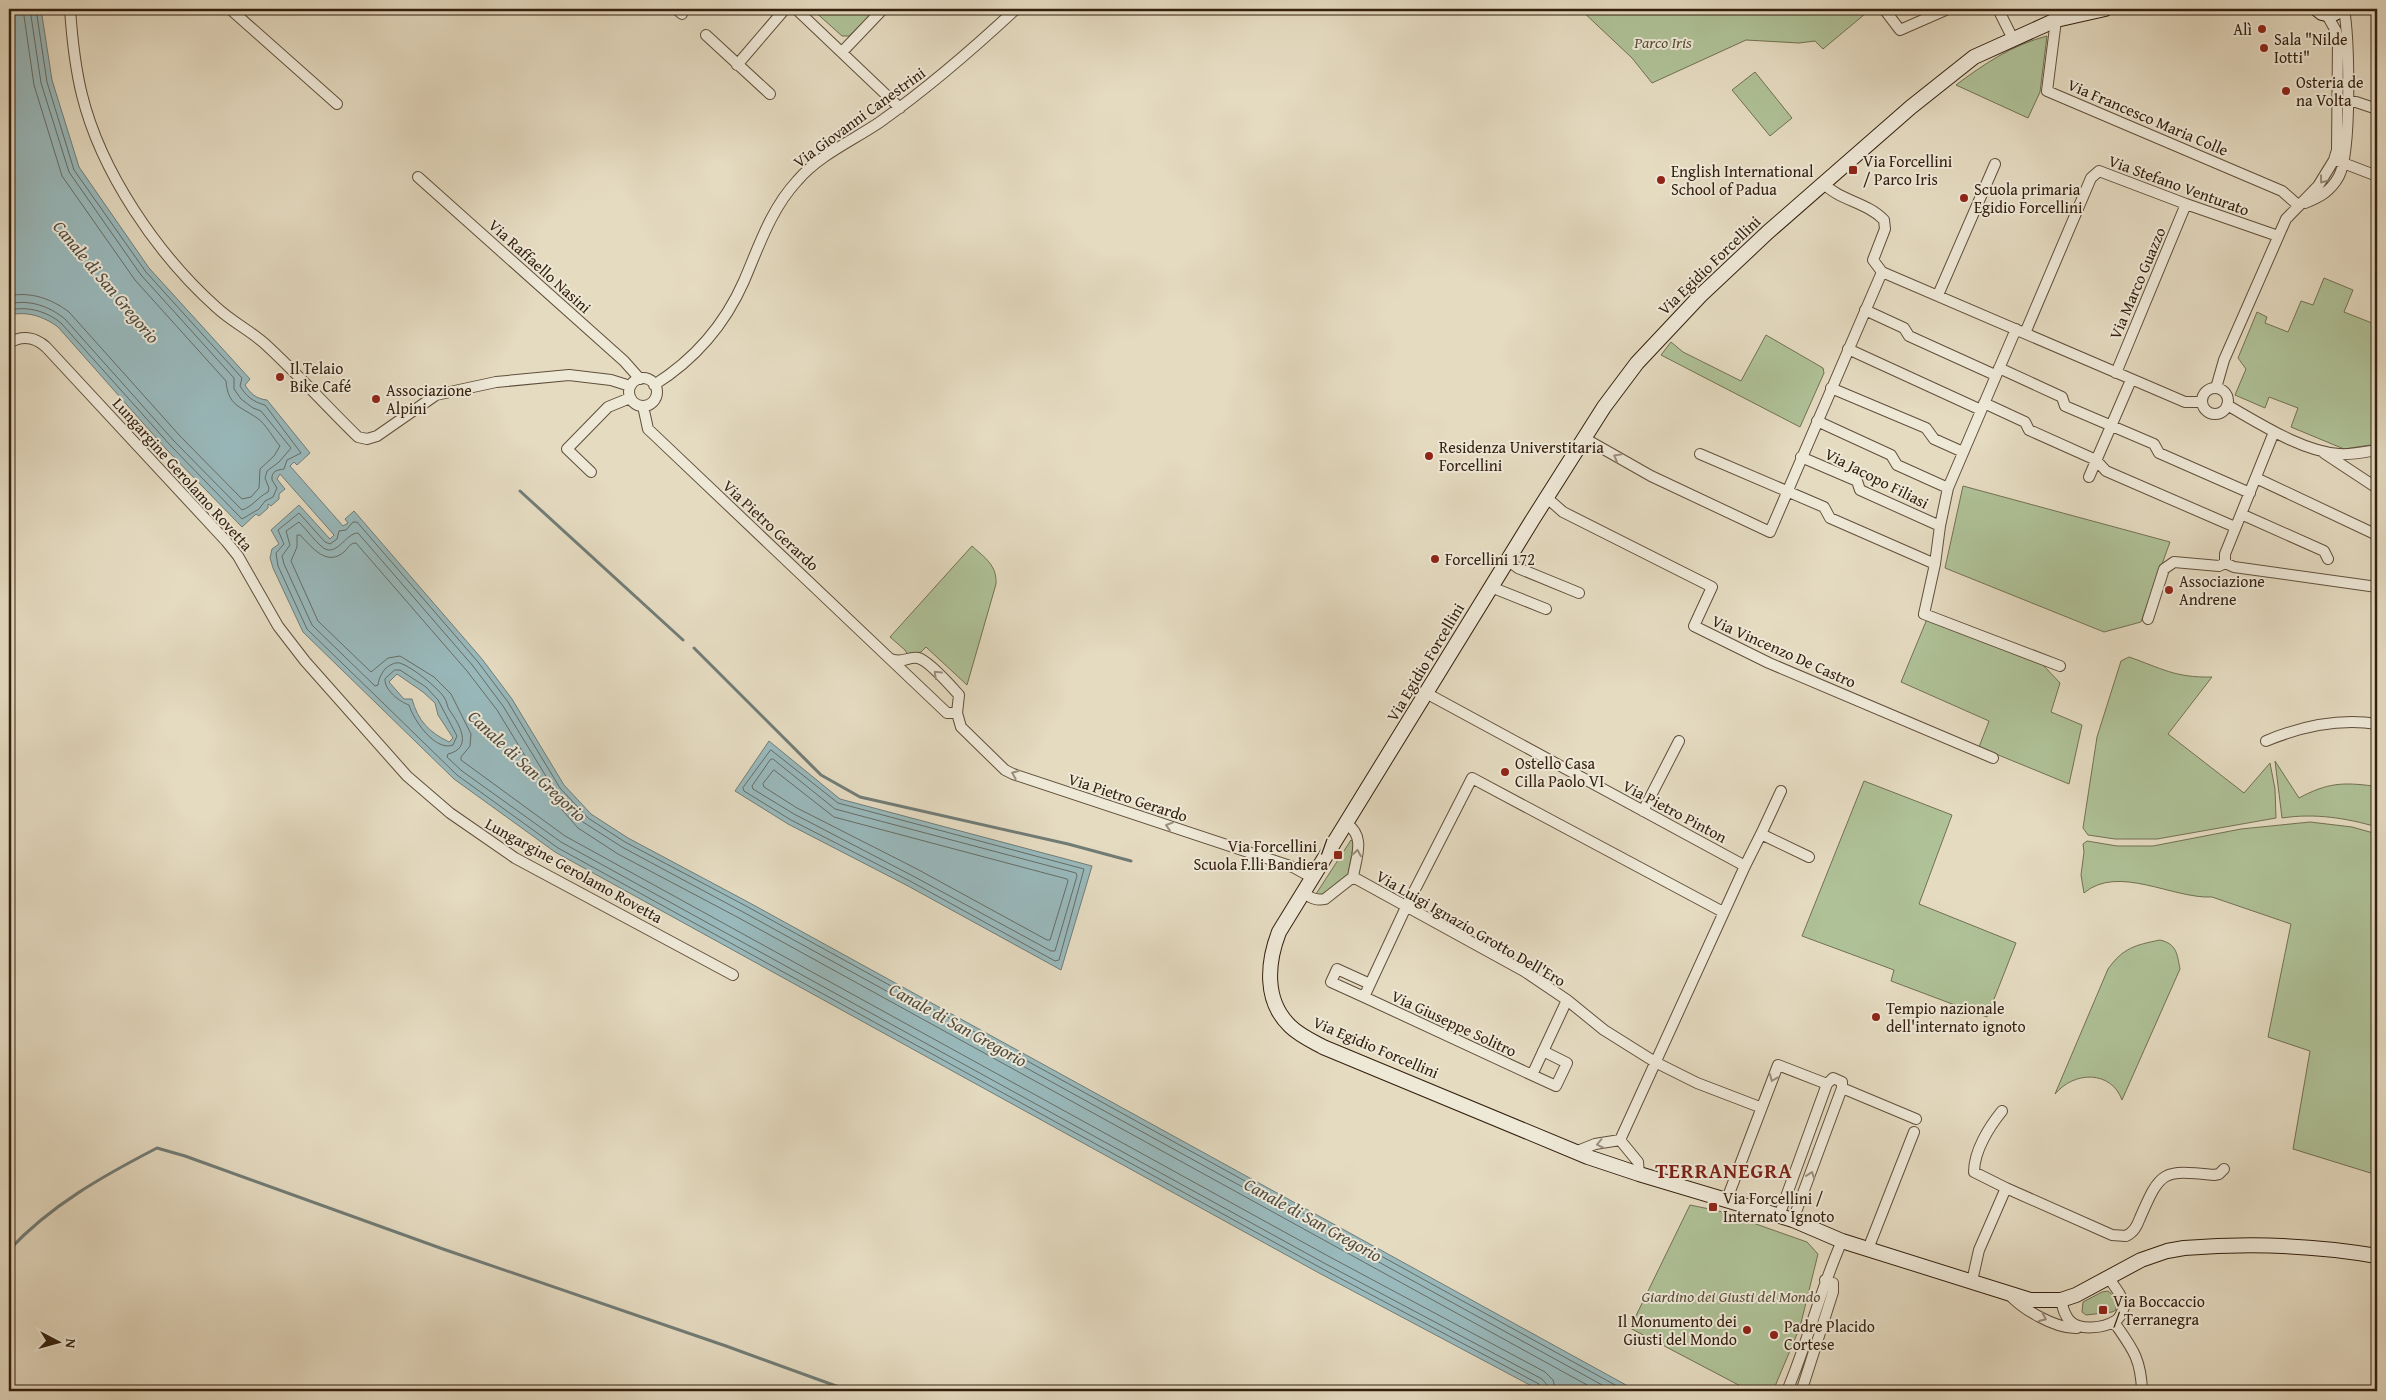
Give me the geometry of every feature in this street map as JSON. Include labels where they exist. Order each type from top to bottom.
[{"type":"street","points":[[70,9],[73,47],[82,96],[101,146],[119,185],[143,223],[182,272],[217,308],[265,344],[358,436],[366,439],[377,436],[436,395],[496,382],[569,375],[611,380],[630,386]]},
{"type":"street","points":[[230,9],[337,104]]},
{"type":"street","points":[[737,65],[785,9]]},
{"type":"street","points":[[796,9],[900,108]]},
{"type":"street","points":[[842,52],[883,9]]},
{"type":"street","name":"Via Giovanni Canestrini","points":[[643,406],[650,404],[655,397],[654,386],[690,358],[720,324],[737,294],[784,196],[797,180],[822,159],[900,108],[938,78],[1016,9]]},
{"type":"street","points":[[1884,9],[1900,30],[1948,9]]},
{"type":"street","points":[[1998,9],[2013,39]]},
{"type":"street","name":"Via Egidio Forcellini","points":[[2105,9],[2080,11],[1974,57],[1911,107],[1823,183],[1700,296],[1626,377],[1546,497],[1279,932],[1269,973],[1273,997],[1290,1026],[1323,1047],[1575,1152],[1639,1174],[1793,1220],[1842,1241],[1948,1276],[1972,1281],[2039,1302],[2061,1300],[2090,1289],[2141,1260],[2167,1251],[2184,1248],[2297,1247],[2377,1256]]},
{"type":"street","points":[[2322,12],[2335,15],[2343,9],[2346,31],[2337,150],[2339,162]]},
{"type":"street","points":[[2322,12],[2336,31],[2342,101]]},
{"type":"street","name":"Via Francesco Maria Colle","points":[[2056,20],[2047,91],[2282,191],[2299,206]]},
{"type":"street","points":[[706,35],[770,94]]},
{"type":"street","points":[[2342,101],[2356,102],[2377,109]]},
{"type":"street","points":[[2216,388],[2224,360],[2286,219],[2339,162]]},
{"type":"street","points":[[2339,162],[2377,176]]},
{"type":"street","points":[[1938,295],[1995,164]]},
{"type":"street","name":"Via Stefano Venturato","points":[[2020,331],[2094,173],[2104,171],[2186,204],[2278,236]]},
{"type":"street","name":"Via Raffaello Nasini","points":[[418,177],[624,361],[640,379]]},
{"type":"street","points":[[1823,183],[1834,194],[1870,210],[1884,220],[1885,229],[1873,260],[1882,272],[2185,402],[2202,402]]},
{"type":"street","name":"Via Marco Guazzo","points":[[2116,373],[2186,204]]},
{"type":"street","name":"Via Jacopo Filiasi","points":[[1584,438],[1651,476],[1770,532],[1882,272]]},
{"type":"street","points":[[1865,310],[1904,328],[1909,336],[2062,397],[2065,406],[2154,444],[2159,453],[2250,492]]},
{"type":"street","name":"Via Jacopo Filiasi","points":[[2020,331],[1997,372],[1948,488],[1924,614],[2060,666]]},
{"type":"street","name":"Lungargine Gerolamo Rovetta","points":[[12,341],[25,337],[35,340],[46,347],[226,540],[238,556],[278,626],[305,662],[407,776],[468,827],[516,858],[733,975]]},
{"type":"street","points":[[1848,350],[1982,407],[2025,422],[2029,430],[2096,460],[2106,471],[2235,528]]},
{"type":"street","points":[[630,386],[640,379],[648,380],[654,386]]},
{"type":"street","points":[[2089,477],[2131,380]]},
{"type":"street","points":[[630,386],[630,398],[635,404],[643,406]]},
{"type":"street","points":[[1832,388],[1926,428],[1934,439],[1963,452]]},
{"type":"street","points":[[2216,388],[2226,396],[2226,405],[2219,413],[2212,414],[2206,411],[2202,402],[2207,390],[2216,388]]},
{"type":"street","points":[[591,472],[567,449],[611,405],[630,398]]},
{"type":"street","points":[[2226,405],[2274,432],[2318,450],[2377,488]]},
{"type":"street","name":"Via Pietro Gerardo","points":[[643,406],[648,429],[891,659],[903,666],[915,657],[923,660],[959,695],[957,713],[960,724],[1005,770],[1293,867],[1313,878]]},
{"type":"street","name":"Via Jacopo Filiasi","points":[[1817,421],[1891,455],[1897,465],[1948,488]]},
{"type":"street","points":[[2225,563],[2225,554],[2274,432]]},
{"type":"street","points":[[2318,450],[2341,454],[2377,450]]},
{"type":"street","points":[[1700,454],[1824,507],[1830,518],[1935,564]]},
{"type":"street","name":"Via Jacopo Filiasi","points":[[1801,457],[1857,482],[1860,490],[1940,526]]},
{"type":"street","points":[[2256,478],[2377,535]]},
{"type":"street","name":"Via Vincenzo De Castro","points":[[1546,497],[1563,512],[1712,586],[1694,626],[1769,663],[1993,758]]},
{"type":"street","points":[[2241,514],[2324,551],[2328,560]]},
{"type":"street","points":[[1507,560],[1518,568],[1579,593]]},
{"type":"street","points":[[2148,618],[2164,569],[2169,564],[2182,562],[2219,566],[2225,563]]},
{"type":"street","points":[[2225,563],[2234,567],[2377,588]]},
{"type":"street","points":[[1491,587],[1546,609]]},
{"type":"street","points":[[903,666],[946,713],[957,713]]},
{"type":"street","name":"Via Pietro Pinton","points":[[1426,693],[1745,866]]},
{"type":"street","points":[[2266,742],[2302,728],[2324,724],[2340,722],[2377,724]]},
{"type":"street","points":[[1643,811],[1679,740]]},
{"type":"street","name":"Via Giuseppe Solitro","points":[[1364,997],[1406,907],[1472,778],[1723,912]]},
{"type":"street","points":[[1620,1140],[1723,912],[1781,790]]},
{"type":"street","name":"Via Luigi Ignazio Grotto Dell'Ero","points":[[1303,893],[1312,898],[1325,899],[1352,877],[1359,840],[1356,830],[1347,824]]},
{"type":"street","points":[[1761,834],[1809,857]]},
{"type":"street","name":"Via Luigi Ignazio Grotto Dell'Ero","points":[[1352,877],[1524,971],[1567,1000],[1604,1030],[1654,1062],[1697,1083],[1757,1106]]},
{"type":"street","name":"Via Giuseppe Solitro","points":[[1370,984],[1337,969],[1331,982],[1556,1086],[1567,1063],[1543,1051]]},
{"type":"street","points":[[1532,1075],[1567,1000]]},
{"type":"street","points":[[1727,1200],[1778,1065],[1827,1084]]},
{"type":"street","points":[[1779,1216],[1827,1084],[1833,1078],[1838,1079],[1842,1082],[1842,1088],[1793,1220]]},
{"type":"street","points":[[1842,1088],[1916,1119]]},
{"type":"street","points":[[2002,1111],[1990,1125],[1974,1164],[1974,1172],[2112,1235],[2126,1236],[2134,1230],[2153,1190],[2162,1177],[2178,1172],[2214,1175],[2219,1174],[2224,1169]]},
{"type":"street","points":[[1868,1249],[1914,1132]]},
{"type":"street","points":[[1575,1152],[1595,1144],[1620,1140]]},
{"type":"street","points":[[1620,1140],[1638,1162],[1639,1174]]},
{"type":"street","points":[[1972,1281],[1979,1250],[2006,1188]]},
{"type":"street","points":[[1787,1391],[1810,1330],[1825,1280],[1842,1241]]},
{"type":"street","points":[[2008,1293],[2016,1303],[2040,1316],[2072,1328],[2097,1327],[2114,1322],[2122,1314],[2125,1305],[2120,1292],[2109,1278]]},
{"type":"street","points":[[1804,1386],[1833,1292],[1833,1283],[1825,1280]]},
{"type":"street","points":[[2061,1300],[2066,1316],[2072,1323],[2085,1327]]},
{"type":"street","points":[[2114,1322],[2135,1352],[2142,1374],[2142,1391]]},
{"type":"green space","points":[[812,9],[876,9],[849,36],[842,36]]},
{"type":"green space","name":"Parco Iris","points":[[1580,9],[1871,9],[1823,49],[1815,41],[1799,43],[1746,40],[1652,83],[1632,58]]},
{"type":"green space","points":[[2047,36],[2040,92],[2028,118],[1956,85],[2010,50]]},
{"type":"green space","points":[[1755,72],[1792,118],[1770,136],[1732,90]]},
{"type":"green space","points":[[2324,278],[2353,290],[2344,312],[2377,325],[2377,444],[2344,449],[2291,427],[2298,408],[2269,397],[2265,408],[2235,395],[2246,369],[2238,358],[2257,312],[2267,317],[2265,323],[2288,332],[2301,301],[2313,305]]},
{"type":"green space","points":[[1766,335],[1823,368],[1824,373],[1800,427],[1661,355],[1671,342],[1683,352],[1741,381]]},
{"type":"green space","points":[[1963,486],[2170,542],[2141,622],[2104,632],[1945,568]]},
{"type":"green space","points":[[972,546],[986,558],[992,567],[996,577],[996,584],[967,685],[926,647],[921,652],[908,655],[890,637]]},
{"type":"green space","points":[[1927,619],[2043,665],[2060,683],[2051,712],[2082,725],[2069,784],[1979,747],[1989,721],[1901,682]]},
{"type":"green space","points":[[2129,657],[2178,674],[2212,677],[2168,734],[2244,793],[2270,763],[2275,789],[2276,818],[2157,839],[2115,839],[2088,835],[2083,828],[2097,737],[2121,661]]},
{"type":"green space","points":[[2275,761],[2299,798],[2318,789],[2335,785],[2373,786],[2377,770],[2377,827],[2330,817],[2282,818]]},
{"type":"green space","points":[[1864,781],[1952,815],[1919,904],[2016,943],[1987,1017],[1891,981],[1894,970],[1802,936]]},
{"type":"green space","points":[[2310,822],[2352,827],[2377,834],[2377,1175],[2293,1149],[2310,1051],[2268,1037],[2291,924],[2212,897],[2180,893],[2129,882],[2113,882],[2098,885],[2084,893],[2081,875],[2084,852],[2083,844],[2087,841],[2117,846],[2153,846],[2241,829]]},
{"type":"green space","points":[[1351,840],[1354,842],[1348,875],[1323,896],[1316,894]]},
{"type":"green space","points":[[2160,940],[2173,947],[2177,954],[2180,969],[2122,1100],[2117,1090],[2110,1083],[2092,1077],[2072,1081],[2055,1094],[2108,969],[2119,956],[2130,948]]},
{"type":"green space","name":"Giardino dei Giusti del Mondo","points":[[1690,1205],[1719,1211],[1807,1242],[1818,1254],[1800,1327],[1773,1391],[1750,1391],[1630,1328]]},
{"type":"green space","points":[[2108,1291],[2116,1298],[2116,1310],[2086,1315],[2082,1312],[2083,1302],[2102,1292]]},
{"type":"water","name":"Canale di San Gregorio","points":[[9,9],[41,9],[52,80],[79,167],[149,268],[250,379],[245,385],[249,391],[257,397],[267,400],[310,453],[297,465],[294,462],[290,466],[343,526],[348,523],[345,519],[354,511],[482,659],[512,699],[564,785],[591,814],[628,838],[748,902],[1637,1391],[1541,1391],[1319,1273],[555,852],[454,779],[303,632],[273,568],[270,558],[272,549],[279,544],[271,530],[299,505],[330,539],[334,535],[280,474],[277,479],[285,489],[279,494],[279,499],[271,506],[268,504],[268,508],[259,516],[256,514],[242,527],[166,449],[58,327],[35,315],[9,315]],"holes":[[[397,674],[435,703],[438,715],[453,738],[449,742],[430,730],[421,720],[412,699],[404,699],[389,682]]]},
{"type":"water","points":[[769,741],[840,799],[1092,866],[1061,970],[908,886],[788,824],[735,791]]},
{"type":"waterway","points":[[520,491],[683,640]]},
{"type":"waterway","points":[[694,648],[821,775],[860,797],[1068,844],[1131,861]]},
{"type":"waterway","points":[[9,1250],[60,1205],[117,1169],[157,1148],[185,1156],[443,1249],[726,1346],[850,1391]]},
{"type":"place","name":"Alì","points":[[2262,29]]},
{"type":"place","name":"Sala \"Nilde Iotti\"","points":[[2264,48]]},
{"type":"place","name":"Osteria de na Volta","points":[[2286,91]]},
{"type":"place","name":"Via Forcellini / Parco Iris","points":[[1853,170]]},
{"type":"place","name":"English International School of Padua","points":[[1661,180]]},
{"type":"place","name":"Scuola primaria Egidio Forcellini","points":[[1964,198]]},
{"type":"place","name":"Il Telaio Bike Café","points":[[280,377]]},
{"type":"place","name":"Associazione Alpini","points":[[376,399]]},
{"type":"place","name":"Residenza Universtitaria Forcellini","points":[[1429,456]]},
{"type":"place","name":"Forcellini 172","points":[[1435,559]]},
{"type":"place","name":"Associazione Andrene","points":[[2169,590]]},
{"type":"place","name":"Ostello Casa Cilla Paolo VI","points":[[1505,772]]},
{"type":"place","name":"Via Forcellini / Scuola F.lli Bandiera","points":[[1338,855]]},
{"type":"place","name":"Tempio nazionale dell'internato ignoto","points":[[1876,1017]]},
{"type":"place","name":"Via Forcellini / Internato Ignoto","points":[[1713,1207]]},
{"type":"place","name":"Via Boccaccio / Terranegra","points":[[2103,1310]]},
{"type":"place","name":"Il Monumento dei Giusti del Mondo","points":[[1747,1330]]},
{"type":"place","name":"Padre Placido Cortese","points":[[1774,1335]]},
{"type":"district","name":"TERRANEGRA","points":[[1724,1171]]}]
